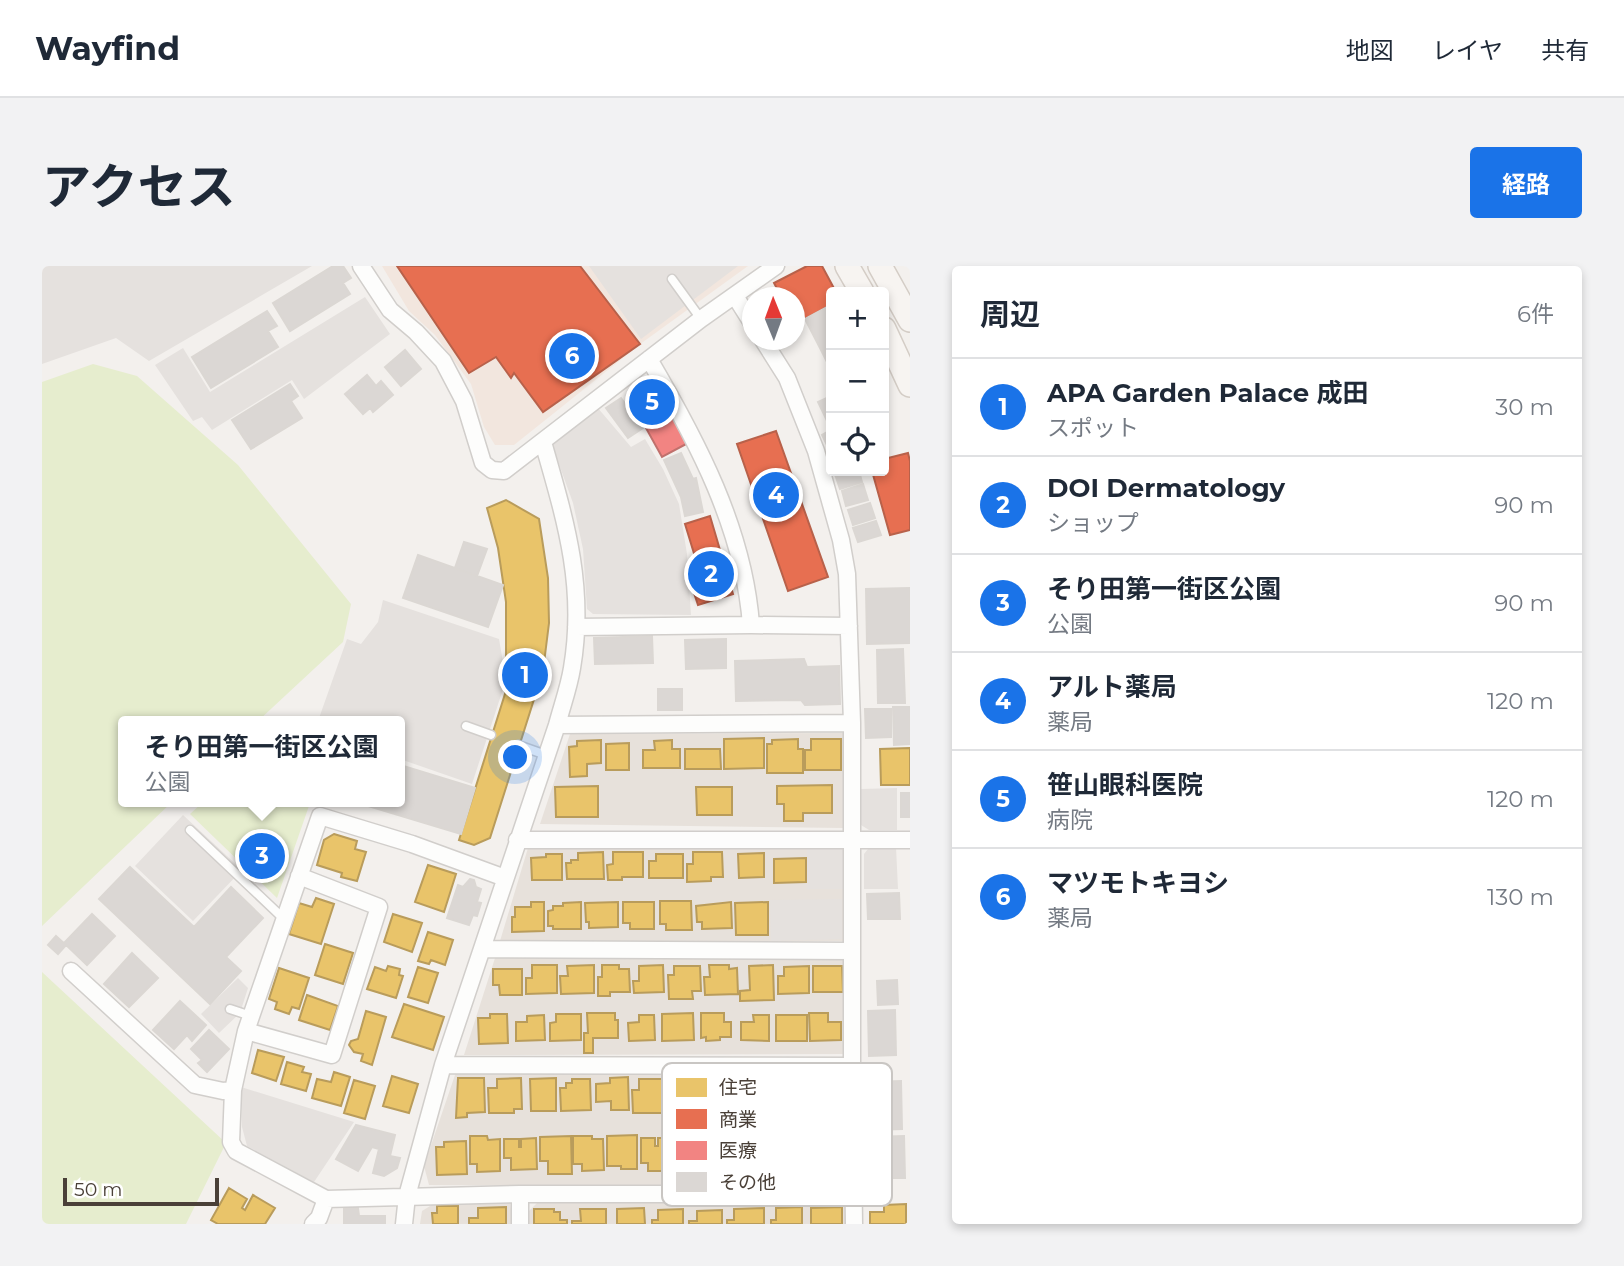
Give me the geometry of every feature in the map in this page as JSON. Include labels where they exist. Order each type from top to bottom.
[{"type":"street","points":[[361,266],[390,310],[416,332],[443,361],[464,401],[483,463],[492,471],[504,471],[701,319],[776,266]]},
{"type":"street","points":[[847,266],[860,287]]},
{"type":"street","points":[[880,266],[910,320]]},
{"type":"street","points":[[735,296],[742,307]]},
{"type":"street","points":[[889,340],[910,384]]},
{"type":"street","points":[[769,350],[787,378],[820,462],[841,540],[847,574],[852,723],[852,1063]]},
{"type":"street","points":[[649,359],[687,425],[722,502],[737,549],[751,625]]},
{"type":"street","points":[[404,1224],[407,1196],[443,1065],[557,725],[572,669],[576,627],[575,566],[566,521],[543,442]]},
{"type":"street","points":[[576,627],[849,626]]},
{"type":"street","points":[[557,725],[852,723]]},
{"type":"street","points":[[505,878],[412,844],[320,816],[248,1023],[233,1090],[231,1142],[236,1151],[326,1199],[520,1194],[662,1194]]},
{"type":"street","points":[[517,840],[910,840]]},
{"type":"street","points":[[248,1023],[332,1055],[379,907],[299,876]]},
{"type":"street","points":[[483,949],[852,951]]},
{"type":"street","points":[[71,971],[195,1085],[223,1091],[233,1090]]},
{"type":"street","points":[[443,1065],[662,1066]]},
{"type":"street","points":[[520,1194],[520,1224]]},
{"type":"street","points":[[313,1224],[326,1199]]},
{"type":"street","points":[[854,1206],[854,1224]]},
{"type":"lane","points":[[671,279],[701,319]]},
{"type":"lane","points":[[466,726],[491,736]]},
{"type":"lane","points":[[518,745],[546,755]]},
{"type":"lane","points":[[190,830],[285,919]]},
{"type":"lane","points":[[230,1009],[248,1023]]},
{"type":"shaded area","points":[[42,266],[312,266],[149,361],[116,338],[42,364]]},
{"type":"shaded area","points":[[382,266],[748,266],[643,342],[514,445],[495,445],[484,427],[471,384],[435,335],[409,311]]},
{"type":"shaded area","points":[[589,266],[738,266],[641,339]]},
{"type":"shaded area","points":[[365,297],[390,334],[304,399],[292,380],[212,430],[202,417],[193,421],[155,365],[183,348],[210,392]]},
{"type":"shaded area","points":[[597,407],[631,447],[645,439],[679,504],[687,554],[691,615],[593,614],[587,609],[583,549],[573,503],[551,442]]},
{"type":"shaded area","points":[[383,600],[499,639],[506,680],[472,784],[405,761],[405,716],[320,716],[347,639],[361,644],[378,622]]},
{"type":"shaded area","points":[[843,733],[843,828],[540,824],[570,734]]},
{"type":"shaded area","points":[[897,788],[897,830],[869,830],[861,825],[861,789]]},
{"type":"shaded area","points":[[183,815],[242,870],[193,921],[135,866]]},
{"type":"shaded area","points":[[844,845],[844,941],[500,941],[528,848]]},
{"type":"shaded area","points":[[807,847],[843,847],[843,889],[807,889]]},
{"type":"shaded area","points":[[896,847],[898,889],[864,889],[864,854],[868,849]]},
{"type":"shaded area","points":[[842,899],[842,939],[771,941],[770,900]]},
{"type":"shaded area","points":[[495,958],[845,958],[845,1054],[464,1055]]},
{"type":"shaded area","points":[[238,978],[248,988],[240,1013],[219,1033],[201,1014]]},
{"type":"shaded area","points":[[456,1072],[662,1073],[662,1186],[429,1185],[424,1166]]},
{"type":"shaded area","points":[[241,1087],[354,1122],[314,1182],[247,1146],[242,1127]]},
{"type":"shaded area","points":[[510,1202],[513,1224],[420,1224],[422,1211],[435,1203]]},
{"type":"shaded area","points":[[537,1203],[846,1206],[846,1224],[529,1224],[529,1211]]},
{"type":"green space","points":[[93,364],[137,376],[238,465],[351,604],[343,642],[263,716],[118,716],[118,807],[167,807],[42,926],[42,382]]},
{"type":"green space","points":[[198,807],[309,807],[277,898],[190,814]]},
{"type":"green space","points":[[42,972],[226,1143],[186,1224],[42,1224]]},
{"type":"building: 住宅","points":[[506,500],[539,519],[548,578],[549,623],[543,671],[490,838],[474,845],[459,840],[510,678],[506,659],[506,602],[498,548],[487,508]]},
{"type":"building: 住宅","points":[[764,738],[764,768],[724,769],[724,739]]},
{"type":"building: 住宅","points":[[798,739],[798,749],[803,749],[803,773],[767,773],[767,744],[772,744],[772,740]]},
{"type":"building: 住宅","points":[[811,739],[841,739],[841,770],[805,770],[805,750],[811,750]]},
{"type":"building: 住宅","points":[[601,740],[601,763],[587,764],[587,776],[570,777],[569,747],[577,746],[577,741]]},
{"type":"building: 住宅","points":[[672,740],[672,749],[680,749],[680,768],[643,768],[643,750],[655,750],[654,741]]},
{"type":"building: 住宅","points":[[629,743],[629,770],[606,770],[606,744]]},
{"type":"building: 住宅","points":[[910,748],[910,785],[881,785],[880,749]]},
{"type":"building: 住宅","points":[[685,749],[720,749],[721,769],[685,769]]},
{"type":"building: 住宅","points":[[832,785],[832,813],[803,813],[803,821],[784,821],[784,804],[777,804],[777,786]]},
{"type":"building: 住宅","points":[[598,786],[598,817],[556,817],[555,787]]},
{"type":"building: 住宅","points":[[696,787],[732,787],[732,815],[697,815]]},
{"type":"building: 住宅","points":[[334,834],[357,841],[355,849],[366,852],[357,881],[341,877],[342,873],[317,865],[324,840]]},
{"type":"building: 住宅","points":[[603,852],[604,879],[567,879],[566,863],[578,860],[578,853]]},
{"type":"building: 住宅","points":[[613,852],[643,852],[643,877],[608,880],[607,865],[613,864]]},
{"type":"building: 住宅","points":[[693,852],[722,852],[723,877],[711,877],[711,881],[687,882],[687,864],[693,864]]},
{"type":"building: 住宅","points":[[764,853],[764,877],[739,878],[738,854]]},
{"type":"building: 住宅","points":[[546,854],[562,854],[562,880],[532,880],[531,858],[546,857]]},
{"type":"building: 住宅","points":[[656,854],[683,854],[683,878],[649,878],[649,861],[656,861]]},
{"type":"building: 住宅","points":[[806,858],[806,882],[774,883],[774,859]]},
{"type":"building: 住宅","points":[[428,865],[456,874],[444,912],[415,902]]},
{"type":"building: 住宅","points":[[316,898],[334,904],[321,944],[289,934],[299,903],[312,907]]},
{"type":"building: 住宅","points":[[660,901],[691,901],[692,930],[666,930],[666,924],[660,924]]},
{"type":"building: 住宅","points":[[531,902],[544,902],[544,931],[512,932],[515,907],[531,907]]},
{"type":"building: 住宅","points":[[581,902],[581,929],[553,929],[553,926],[548,926],[548,911],[553,910],[553,906]]},
{"type":"building: 住宅","points":[[618,902],[618,927],[589,928],[585,903]]},
{"type":"building: 住宅","points":[[623,902],[654,902],[654,929],[630,929],[630,923],[623,923]]},
{"type":"building: 住宅","points":[[731,902],[732,928],[702,929],[702,922],[697,922],[696,906]]},
{"type":"building: 住宅","points":[[768,902],[768,935],[736,935],[735,903]]},
{"type":"building: 住宅","points":[[393,914],[422,923],[412,952],[384,942]]},
{"type":"building: 住宅","points":[[428,932],[453,940],[445,965],[431,960],[429,964],[418,961]]},
{"type":"building: 住宅","points":[[325,944],[353,953],[343,984],[315,975]]},
{"type":"building: 住宅","points":[[532,965],[557,965],[557,993],[526,994],[526,978],[532,978]]},
{"type":"building: 住宅","points":[[594,965],[594,993],[561,994],[560,976],[568,976],[567,966]]},
{"type":"building: 住宅","points":[[602,965],[619,965],[619,969],[629,969],[630,992],[610,992],[610,996],[598,996],[598,977],[602,977]]},
{"type":"building: 住宅","points":[[663,965],[664,992],[634,993],[633,981],[639,981],[639,966]]},
{"type":"building: 住宅","points":[[709,965],[729,965],[729,969],[737,968],[738,994],[705,995],[704,977],[710,977]]},
{"type":"building: 住宅","points":[[773,965],[774,1000],[740,1001],[740,991],[750,990],[749,966]]},
{"type":"building: 住宅","points":[[388,966],[400,969],[399,975],[403,976],[396,998],[367,989],[375,967],[386,971]]},
{"type":"building: 住宅","points":[[674,966],[700,966],[701,991],[692,991],[693,999],[669,999],[668,975],[674,975]]},
{"type":"building: 住宅","points":[[809,966],[809,993],[778,994],[778,976],[784,976],[784,967]]},
{"type":"building: 住宅","points":[[813,966],[842,966],[843,992],[813,992]]},
{"type":"building: 住宅","points":[[418,967],[438,973],[428,1003],[408,997]]},
{"type":"building: 住宅","points":[[279,968],[309,978],[299,1009],[292,1007],[289,1014],[275,1009],[277,1002],[269,999]]},
{"type":"building: 住宅","points":[[493,969],[522,969],[522,995],[500,995],[499,985],[493,985]]},
{"type":"building: 住宅","points":[[307,995],[338,1006],[330,1030],[299,1020]]},
{"type":"building: 住宅","points":[[404,1004],[444,1017],[433,1050],[392,1037]]},
{"type":"building: 住宅","points":[[366,1011],[386,1017],[372,1065],[361,1061],[363,1054],[354,1052],[349,1045],[351,1041],[358,1039]]},
{"type":"building: 住宅","points":[[587,1013],[615,1013],[615,1020],[618,1020],[618,1038],[593,1038],[593,1053],[584,1053],[584,1033],[588,1033]]},
{"type":"building: 住宅","points":[[693,1013],[694,1040],[662,1041],[662,1014]]},
{"type":"building: 住宅","points":[[701,1013],[724,1013],[724,1022],[731,1022],[731,1037],[706,1041],[706,1037],[701,1038]]},
{"type":"building: 住宅","points":[[809,1013],[828,1013],[828,1022],[841,1022],[841,1040],[810,1041]]},
{"type":"building: 住宅","points":[[490,1014],[507,1014],[508,1043],[479,1044],[478,1018],[490,1018]]},
{"type":"building: 住宅","points":[[556,1014],[581,1014],[581,1040],[550,1041],[550,1023],[556,1022]]},
{"type":"building: 住宅","points":[[544,1015],[545,1040],[516,1041],[516,1022],[527,1022],[527,1016]]},
{"type":"building: 住宅","points":[[639,1015],[654,1015],[655,1040],[629,1041],[628,1023],[639,1022]]},
{"type":"building: 住宅","points":[[753,1015],[769,1015],[769,1041],[741,1040],[741,1022],[754,1022]]},
{"type":"building: 住宅","points":[[776,1015],[807,1015],[807,1041],[776,1041]]},
{"type":"building: 住宅","points":[[258,1050],[284,1057],[276,1081],[252,1073]]},
{"type":"building: 住宅","points":[[287,1062],[304,1067],[302,1072],[311,1074],[306,1091],[281,1084]]},
{"type":"building: 住宅","points":[[334,1072],[350,1077],[341,1106],[312,1098],[317,1079],[331,1082]]},
{"type":"building: 住宅","points":[[392,1076],[418,1084],[409,1113],[383,1106]]},
{"type":"building: 住宅","points":[[628,1077],[629,1110],[611,1110],[611,1101],[596,1102],[596,1084],[610,1083],[610,1078]]},
{"type":"building: 住宅","points":[[458,1078],[484,1078],[485,1112],[467,1113],[467,1117],[456,1118]]},
{"type":"building: 住宅","points":[[521,1078],[522,1109],[514,1109],[514,1113],[489,1113],[488,1088],[497,1088],[497,1079]]},
{"type":"building: 住宅","points":[[556,1078],[556,1111],[531,1111],[530,1079]]},
{"type":"building: 住宅","points":[[572,1079],[590,1079],[591,1110],[561,1111],[560,1088],[566,1088],[566,1083],[572,1083]]},
{"type":"building: 住宅","points":[[639,1079],[662,1079],[662,1113],[633,1113],[632,1090],[639,1090]]},
{"type":"building: 住宅","points":[[354,1080],[375,1086],[365,1119],[344,1113]]},
{"type":"building: 住宅","points":[[637,1135],[637,1169],[607,1166],[607,1136]]},
{"type":"building: 住宅","points":[[470,1136],[487,1136],[488,1140],[500,1139],[500,1171],[477,1172],[477,1164],[470,1164]]},
{"type":"building: 住宅","points":[[571,1136],[572,1174],[548,1174],[548,1161],[540,1161],[540,1137]]},
{"type":"building: 住宅","points":[[573,1136],[603,1139],[604,1170],[582,1171],[582,1164],[573,1164]]},
{"type":"building: 住宅","points":[[536,1138],[537,1169],[511,1170],[511,1158],[504,1158],[504,1139],[519,1139],[521,1147],[521,1139]]},
{"type":"building: 住宅","points":[[641,1138],[655,1138],[655,1146],[658,1146],[658,1138],[662,1138],[662,1171],[648,1171],[648,1163],[641,1163]]},
{"type":"building: 住宅","points":[[466,1141],[467,1174],[437,1175],[436,1147],[444,1147],[444,1142]]},
{"type":"building: 住宅","points":[[229,1188],[247,1199],[242,1208],[245,1210],[253,1195],[275,1208],[265,1224],[218,1224],[211,1220]]},
{"type":"building: 住宅","points":[[906,1204],[906,1224],[870,1224],[870,1212],[884,1212],[884,1206]]},
{"type":"building: 住宅","points":[[437,1206],[458,1206],[458,1224],[433,1224],[432,1213],[437,1213]]},
{"type":"building: 住宅","points":[[506,1207],[506,1224],[469,1224],[469,1218],[478,1218],[478,1208]]},
{"type":"building: 住宅","points":[[802,1207],[802,1224],[771,1224],[771,1220],[776,1220],[776,1208]]},
{"type":"building: 住宅","points":[[842,1207],[842,1224],[811,1224],[811,1208]]},
{"type":"building: 住宅","points":[[644,1208],[645,1224],[617,1224],[617,1209]]},
{"type":"building: 住宅","points":[[764,1208],[764,1224],[727,1224],[727,1220],[734,1220],[734,1209]]},
{"type":"building: 住宅","points":[[534,1209],[554,1209],[554,1212],[560,1212],[560,1220],[567,1220],[567,1224],[534,1224]]},
{"type":"building: 住宅","points":[[580,1209],[606,1209],[606,1224],[572,1224],[572,1221],[581,1221]]},
{"type":"building: 住宅","points":[[683,1209],[683,1224],[652,1224],[652,1220],[658,1220],[658,1210]]},
{"type":"building: 住宅","points":[[722,1210],[722,1224],[689,1224],[689,1221],[697,1221],[697,1211]]},
{"type":"building: 商業","points":[[397,266],[580,266],[640,344],[543,412],[514,373],[511,378],[496,357],[469,373]]},
{"type":"building: 商業","points":[[807,266],[822,266],[833,287],[826,287],[826,308],[805,319],[805,287],[776,287],[774,283]]},
{"type":"building: 商業","points":[[776,431],[828,577],[788,591],[737,444]]},
{"type":"building: 商業","points":[[908,453],[910,461],[910,530],[890,535],[873,476],[889,476],[889,458]]},
{"type":"building: 商業","points":[[710,516],[733,594],[698,605],[692,587],[698,585],[691,561],[696,560],[685,524]]},
{"type":"building: 医療","points":[[654,383],[688,443],[662,457],[641,419],[648,416],[635,394]]},
{"type":"building: その他","points":[[333,266],[343,266],[351,278],[343,283],[350,294],[290,331],[273,303]]},
{"type":"building: その他","points":[[826,308],[826,350],[822,352],[805,319]]},
{"type":"building: その他","points":[[267,311],[277,326],[268,331],[278,347],[211,388],[192,357]]},
{"type":"building: その他","points":[[405,350],[421,369],[401,386],[385,367]]},
{"type":"building: その他","points":[[367,375],[376,386],[381,381],[393,395],[373,412],[370,408],[363,414],[345,394]]},
{"type":"building: その他","points":[[290,384],[298,396],[291,401],[302,418],[251,449],[232,420]]},
{"type":"building: その他","points":[[621,398],[643,428],[628,438],[606,408]]},
{"type":"building: その他","points":[[826,398],[826,419],[818,402]]},
{"type":"building: その他","points":[[681,453],[693,479],[696,478],[703,512],[685,516],[681,497],[664,460]]},
{"type":"building: その他","points":[[836,476],[860,476],[862,482],[840,489]]},
{"type":"building: その他","points":[[863,484],[868,500],[846,506],[842,491]]},
{"type":"building: その他","points":[[870,503],[875,518],[853,525],[848,510]]},
{"type":"building: その他","points":[[876,521],[881,535],[858,542],[853,528]]},
{"type":"building: その他","points":[[464,542],[487,549],[477,576],[455,568]]},
{"type":"building: その他","points":[[418,555],[503,585],[488,627],[403,598]]},
{"type":"building: その他","points":[[910,588],[910,643],[867,644],[866,589]]},
{"type":"building: その他","points":[[652,636],[653,663],[595,664],[594,638]]},
{"type":"building: その他","points":[[726,639],[726,668],[686,669],[685,640]]},
{"type":"building: その他","points":[[903,649],[905,703],[878,703],[877,650]]},
{"type":"building: その他","points":[[804,659],[807,667],[839,666],[840,704],[805,705],[801,700],[736,701],[735,661]]},
{"type":"building: その他","points":[[658,689],[682,689],[682,710],[658,710]]},
{"type":"building: その他","points":[[893,707],[910,707],[910,744],[894,745]]},
{"type":"building: その他","points":[[865,709],[891,709],[891,737],[866,738]]},
{"type":"building: その他","points":[[405,767],[475,788],[461,834],[372,807],[405,807]]},
{"type":"building: その他","points":[[901,793],[910,793],[910,817],[901,817]]},
{"type":"building: その他","points":[[130,867],[194,927],[231,887],[263,918],[226,957],[241,971],[210,1004],[99,899]]},
{"type":"building: その他","points":[[470,879],[481,889],[477,902],[481,903],[477,916],[473,915],[469,925],[447,918],[458,885],[463,887]]},
{"type":"building: その他","points":[[899,893],[900,919],[868,919],[867,894]]},
{"type":"building: その他","points":[[92,914],[115,936],[87,965],[64,943]]},
{"type":"building: その他","points":[[56,936],[66,945],[58,954],[48,945]]},
{"type":"building: その他","points":[[132,953],[158,978],[129,1007],[104,984]]},
{"type":"building: その他","points":[[897,980],[898,1004],[878,1005],[877,981]]},
{"type":"building: その他","points":[[180,1001],[206,1025],[192,1041],[187,1035],[174,1049],[153,1030]]},
{"type":"building: その他","points":[[895,1010],[896,1055],[869,1056],[868,1011]]},
{"type":"building: その他","points":[[209,1030],[229,1049],[207,1072],[198,1063],[202,1060],[191,1049]]},
{"type":"building: その他","points":[[892,1081],[901,1081],[902,1129],[892,1129]]},
{"type":"building: その他","points":[[356,1125],[395,1135],[390,1156],[400,1158],[397,1168],[384,1176],[373,1173],[379,1149],[372,1147],[358,1171],[336,1159]]},
{"type":"building: その他","points":[[892,1136],[904,1136],[905,1178],[892,1178]]},
{"type":"building: その他","points":[[344,1208],[358,1208],[359,1216],[385,1216],[385,1224],[344,1224]]},
{"type":"place","name":"マツモトキヨシ","points":[[572,356]]},
{"type":"place","name":"笹山眼科医院","points":[[652,402]]},
{"type":"place","name":"アルト薬局","points":[[776,495]]},
{"type":"place","name":"DOI Dermatology","points":[[711,574]]},
{"type":"place","name":"APA Garden Palace 成田","points":[[525,675]]},
{"type":"place","name":"そり田第一街区公園","points":[[262,856]]}]
